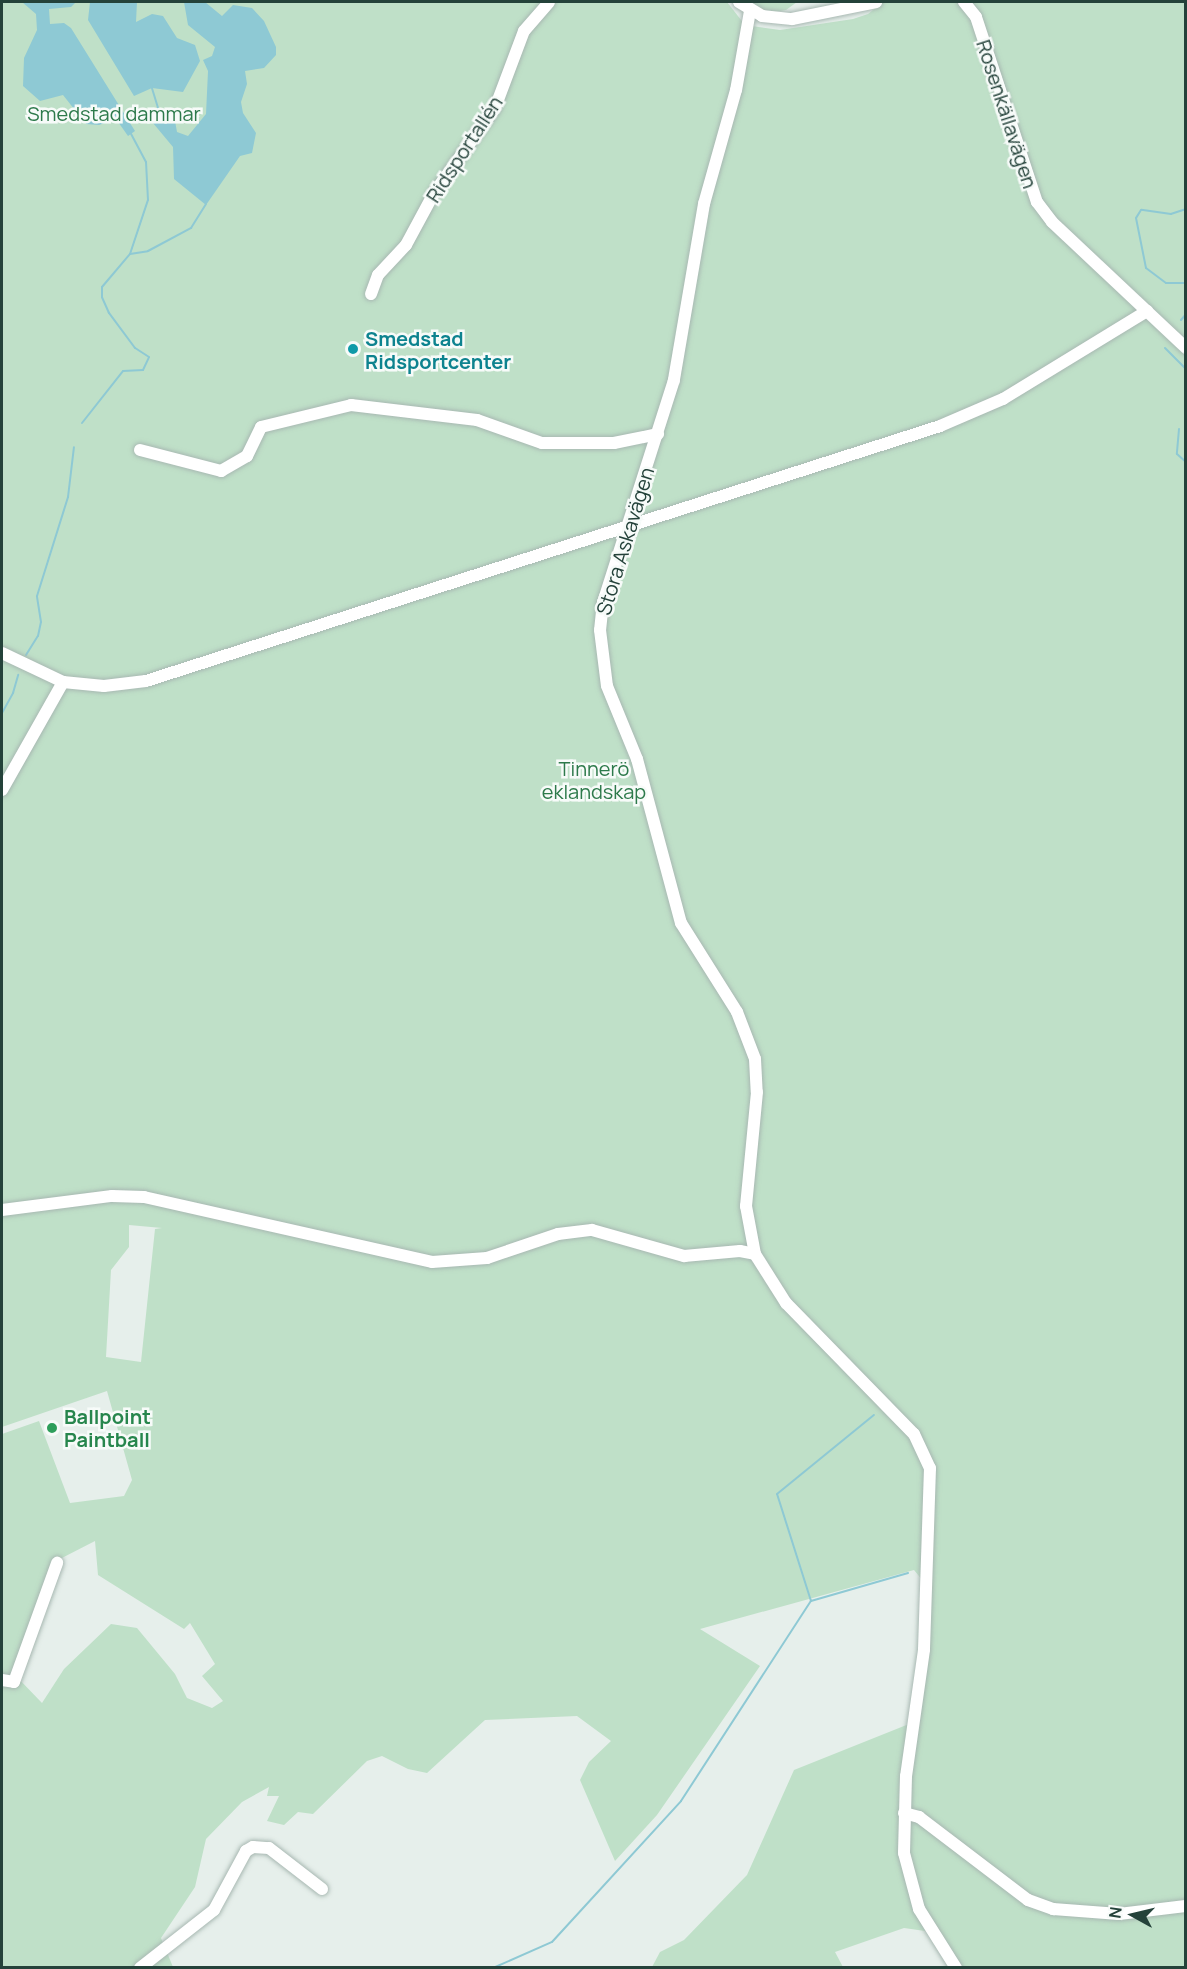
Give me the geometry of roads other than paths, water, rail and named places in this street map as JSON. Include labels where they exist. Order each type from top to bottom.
[{"type":"street","name":"Ridsportallén","points":[[371,294],[378,275],[406,245],[434,193],[495,108],[524,31],[549,2]]},
{"type":"street","points":[[740,2],[750,11],[792,19],[876,2]]},
{"type":"street","name":"Rosenkällavägen","points":[[964,2],[976,17],[1037,202],[1052,222],[1147,312],[1183,342]]},
{"type":"street","name":"Stora Askavägen","points":[[750,11],[736,90],[704,204],[674,380],[602,608],[603,668],[649,799],[681,923],[737,1012],[755,1059],[758,1092],[746,1187],[747,1229],[755,1254],[786,1303],[914,1434],[930,1468],[924,1650],[904,1813],[904,1853],[913,1892],[929,1927],[956,1968]]},
{"type":"street","points":[[2,653],[63,682],[104,686],[146,681],[967,416],[1003,399],[1147,312]]},
{"type":"street","points":[[140,450],[222,471],[248,456],[261,427],[351,405],[373,405],[466,421],[493,423],[542,443],[614,443],[658,434]]},
{"type":"street","points":[[2,790],[63,682]]},
{"type":"street","points":[[2,1210],[111,1196],[144,1197],[432,1262],[487,1258],[578,1230],[609,1231],[684,1256],[740,1251],[755,1254]]},
{"type":"street","points":[[648,1244],[692,1249],[721,1247],[742,1240],[747,1229]]},
{"type":"street","points":[[2,1680],[14,1682],[57,1563]]},
{"type":"street","points":[[904,1813],[919,1817],[1028,1900],[1053,1909],[1119,1914],[1185,1906]]},
{"type":"street","points":[[140,1968],[214,1910],[246,1851],[253,1847],[269,1848],[322,1888]]},
{"type":"water","name":"Smedstad dammar","points":[[22,2],[76,2],[71,7],[49,9],[50,24],[64,23],[71,28],[135,131],[128,136],[116,119],[99,125],[86,124],[63,95],[40,101],[23,86],[24,58],[37,30],[36,14]]},
{"type":"water","name":"Smedstad dammar","points":[[90,2],[137,2],[136,22],[152,14],[163,16],[177,38],[195,45],[200,61],[183,92],[152,88],[134,96],[88,20]]},
{"type":"water","name":"Smedstad dammar","points":[[184,2],[205,2],[222,16],[233,5],[252,8],[264,21],[276,47],[276,55],[264,68],[245,71],[247,84],[241,102],[243,113],[256,133],[252,153],[240,156],[206,205],[174,179],[173,147],[153,123],[157,110],[169,111],[174,115],[177,132],[188,136],[206,114],[208,71],[203,60],[212,56],[215,47],[188,25]]},
{"type":"waterway","points":[[151,85],[159,111]]},
{"type":"waterway","points":[[82,423],[123,371],[143,370],[149,357],[135,348],[109,313],[102,297],[102,287],[130,254],[148,200],[146,162],[130,132]]},
{"type":"waterway","points":[[130,254],[148,251],[191,228],[206,204]]},
{"type":"waterway","points":[[1186,209],[1171,214],[1141,210],[1136,218],[1146,268],[1166,283],[1186,283]]},
{"type":"waterway","points":[[1181,320],[1186,314]]},
{"type":"waterway","points":[[1165,348],[1186,369]]},
{"type":"waterway","points":[[1179,429],[1177,454],[1186,462]]},
{"type":"waterway","points":[[26,655],[38,636],[41,622],[37,596],[68,497],[74,447]]},
{"type":"waterway","points":[[2,713],[13,693],[18,675]]},
{"type":"waterway","points":[[493,1968],[552,1942],[681,1801],[811,1601],[777,1494],[874,1415]]},
{"type":"waterway","points":[[811,1601],[908,1573]]},
{"type":"place","name":"Smedstad Ridsportcenter","points":[[353,349]]},
{"type":"place","name":"Ballpoint Paintball","points":[[52,1428]]},
{"type":"park label","name":"Tinnerö eklandskap","points":[[594,780]]}]
